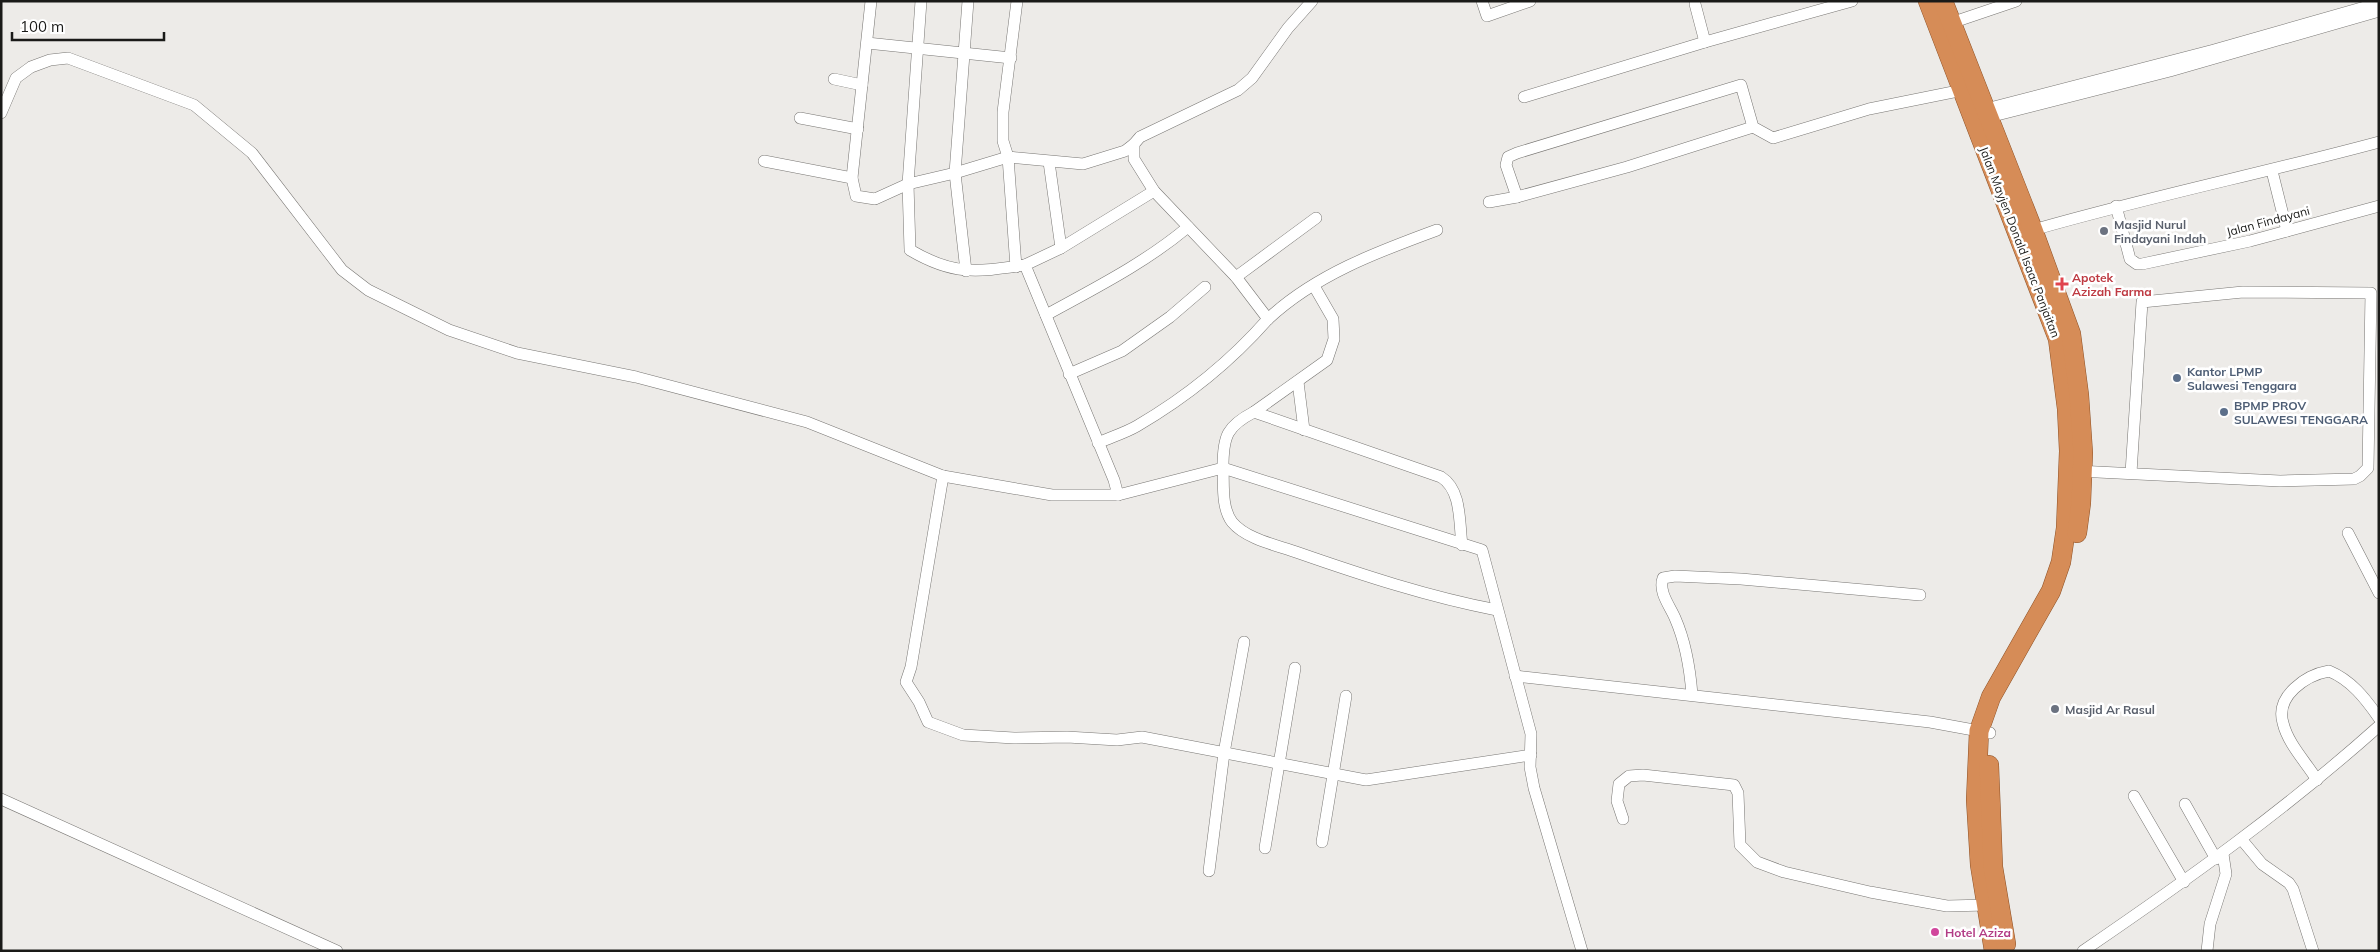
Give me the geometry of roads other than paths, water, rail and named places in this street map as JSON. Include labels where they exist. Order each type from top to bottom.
[{"type":"highway","name":"Jalan Mayjen Donald Isaac Panjaitan","points":[[1928,1],[1963,90],[2007,189],[2033,230],[2071,334],[2081,409],[2075,471],[2061,562],[2047,599],[1991,698],[1984,732],[1976,800],[1980,865],[1994,951]]},
{"type":"highway","name":"Jalan Mayjen Donald Isaac Panjaitan","points":[[1942,1],[1987,113],[2019,235],[2058,339],[2075,471]]},
{"type":"highway","name":"Jalan Mayjen Donald Isaac Panjaitan","points":[[1984,732],[1988,752],[1993,866],[2007,951]]},
{"type":"street","points":[[871,1],[852,178],[856,196],[875,199],[908,184],[955,173],[1008,157],[1083,164],[1125,151],[1140,136],[1238,90],[1252,78],[1288,28],[1312,1]]},
{"type":"street","points":[[921,1],[916,48],[908,184],[910,250],[932,263],[958,271],[991,270],[1020,266],[1061,248],[1154,191]]},
{"type":"street","points":[[966,271],[955,173],[962,53],[968,1]]},
{"type":"street","points":[[1016,1],[1011,58],[1003,112],[1003,141],[1008,157],[1020,266],[1046,315],[1114,480],[1118,495]]},
{"type":"street","points":[[1482,1],[1487,16],[1530,1]]},
{"type":"street","points":[[1524,97],[1705,42],[1852,1]]},
{"type":"street","points":[[1951,22],[2016,1]]},
{"type":"street","points":[[1987,113],[2379,3]]},
{"type":"street","points":[[1695,4],[1705,42]]},
{"type":"street","points":[[1987,113],[2179,69],[2379,11]]},
{"type":"street","points":[[867,43],[1011,58]]},
{"type":"street","points":[[1,113],[16,78],[31,67],[50,60],[68,58],[131,79],[194,105],[226,129],[252,153],[342,270],[368,290],[433,322],[498,348],[671,386],[807,422],[943,476],[1052,494],[1118,495],[1223,468],[1482,550],[1531,734],[1530,767],[1534,788],[1582,951]]},
{"type":"street","points":[[834,79],[862,85]]},
{"type":"street","points":[[1517,198],[1506,165],[1508,157],[1671,105],[1741,85],[1753,128]]},
{"type":"street","points":[[1489,202],[1517,198],[1627,167],[1753,128],[1773,138],[1869,109],[1963,90]]},
{"type":"street","points":[[800,118],[858,129]]},
{"type":"street","points":[[2033,230],[2116,206],[2272,171],[2379,142]]},
{"type":"street","points":[[1134,144],[1135,164],[1154,191],[1236,277],[1268,319]]},
{"type":"street","points":[[764,161],[852,178]]},
{"type":"street","points":[[1049,162],[1061,248]]},
{"type":"street","points":[[2272,171],[2287,231]]},
{"type":"street","name":"Jalan Findayani","points":[[2116,206],[2130,259],[2137,264],[2163,261],[2287,231],[2379,206]]},
{"type":"street","points":[[1236,277],[1316,218]]},
{"type":"street","points":[[1046,315],[1131,268],[1164,247],[1188,227]]},
{"type":"street","points":[[1098,443],[1136,427],[1176,401],[1246,344],[1285,303],[1346,267],[1437,230]]},
{"type":"street","points":[[1314,286],[1333,319],[1334,339],[1327,360],[1254,412],[1235,422],[1229,432],[1223,468],[1225,509],[1238,529],[1259,539],[1385,581],[1497,610]]},
{"type":"street","points":[[1069,374],[1122,351],[1170,317],[1205,287]]},
{"type":"street","points":[[2075,471],[2280,481],[2354,479],[2360,476],[2368,468],[2372,293],[2243,292],[2142,302],[2130,473]]},
{"type":"street","points":[[1298,382],[1304,430]]},
{"type":"street","points":[[1254,412],[1441,477],[1447,481],[1456,497],[1462,545]]},
{"type":"street","points":[[943,476],[911,667],[906,682],[919,702],[928,722],[963,735],[1117,740],[1142,737],[1278,764],[1374,780],[1531,755]]},
{"type":"street","points":[[2348,533],[2379,593]]},
{"type":"street","points":[[1692,695],[1687,652],[1676,619],[1663,592],[1664,578],[1675,576],[1741,579],[1920,595]]},
{"type":"street","points":[[1209,871],[1224,753],[1244,642]]},
{"type":"street","points":[[1265,848],[1295,668]]},
{"type":"street","points":[[2317,780],[2288,736],[2282,722],[2283,709],[2294,687],[2313,674],[2329,671],[2348,681],[2369,702],[2379,718]]},
{"type":"street","points":[[1515,676],[1930,722],[1984,732]]},
{"type":"street","points":[[1322,842],[1346,696]]},
{"type":"street","points":[[2083,951],[2242,840],[2317,780],[2379,726]]},
{"type":"street","points":[[1623,819],[1616,793],[1618,784],[1629,776],[1643,775],[1734,784],[1737,787],[1738,793],[1740,846],[1757,862],[1784,872],[1870,892],[1947,906],[1987,906]]},
{"type":"street","points":[[2134,796],[2184,882]]},
{"type":"street","points":[[1,799],[337,951]]},
{"type":"street","points":[[2185,804],[2219,857],[2226,874],[2210,924],[2207,951]]},
{"type":"street","points":[[2242,840],[2262,864],[2289,883],[2293,889],[2313,951]]},
{"type":"place","name":"Masjid Nurul Findayani Indah","points":[[2104,231]]},
{"type":"place","name":"Apotek Azizah Farma","points":[[2062,284]]},
{"type":"place","name":"Kantor LPMP Sulawesi Tenggara","points":[[2177,378]]},
{"type":"place","name":"BPMP PROV SULAWESI TENGGARA","points":[[2224,412]]},
{"type":"place","name":"Masjid Ar Rasul","points":[[2055,709]]},
{"type":"place","name":"Hotel Aziza","points":[[1935,932]]}]
